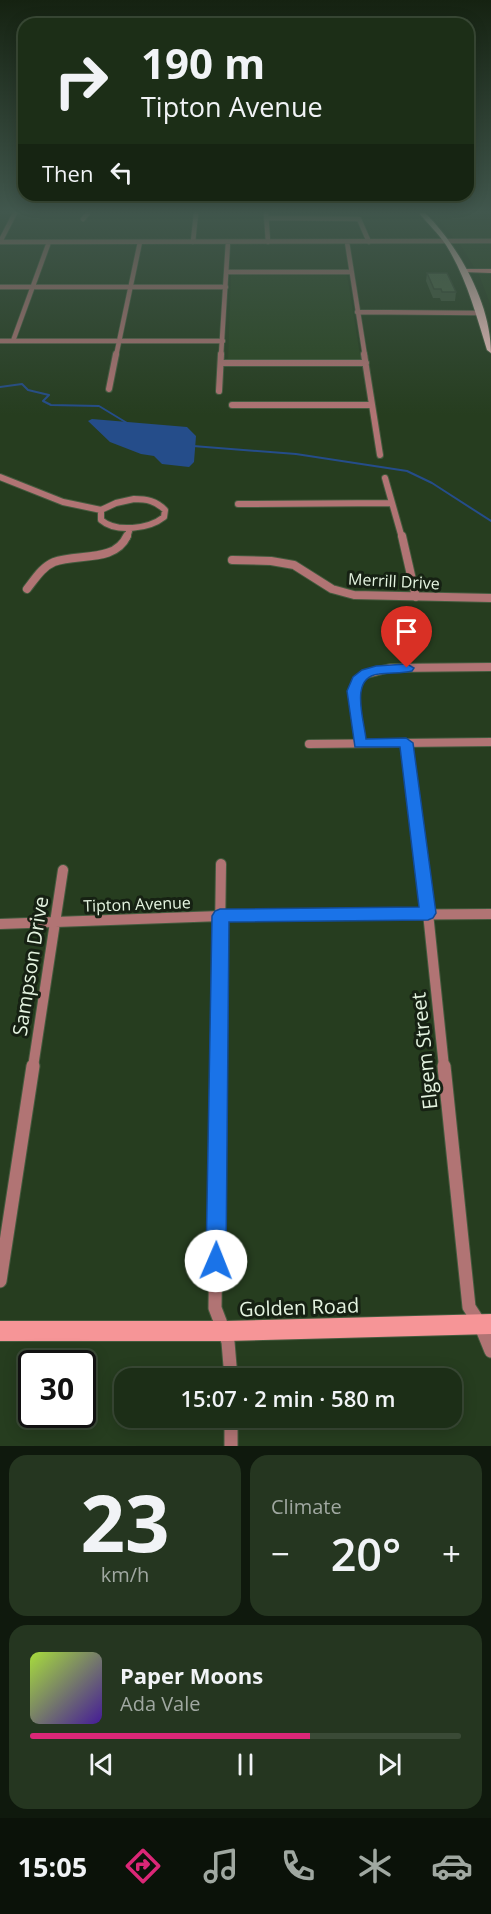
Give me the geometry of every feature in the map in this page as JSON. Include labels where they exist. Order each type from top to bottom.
[{"type":"main road","points":[[468,280],[491,350]]},
{"type":"street","points":[[13,341],[35,280]]},
{"type":"street","points":[[109,389],[131,280]]},
{"type":"street","points":[[219,391],[226,280]]},
{"type":"street","points":[[352,280],[380,455]]},
{"type":"street","points":[[0,286],[226,287]]},
{"type":"street","points":[[357,312],[479,313]]},
{"type":"street","points":[[0,341],[223,341]]},
{"type":"street","points":[[222,363],[366,363]]},
{"type":"street","points":[[232,405],[372,405]]},
{"type":"street","points":[[0,477],[63,502],[101,510],[115,503],[137,500],[157,503],[165,510],[164,517],[158,522],[130,528],[105,524],[101,520],[101,510]]},
{"type":"street","points":[[385,478],[401,531],[416,597]]},
{"type":"street","points":[[238,504],[392,502]]},
{"type":"street","points":[[27,589],[41,571],[51,563],[100,555],[117,549],[127,540],[130,528]]},
{"type":"street","name":"Merrill Drive","points":[[232,560],[271,561],[294,565],[332,589],[344,592],[416,597],[491,598]]},
{"type":"street","points":[[360,743],[353,691],[359,677],[386,669],[491,667]]},
{"type":"street","points":[[309,744],[491,742]]},
{"type":"street","name":"Elgem Street","points":[[406,743],[428,913],[469,1307],[486,1324],[491,1351]]},
{"type":"street","points":[[221,864],[215,1308],[227,1331],[231,1368]]},
{"type":"street","name":"Sampson Drive","points":[[0,1281],[63,870]]},
{"type":"street","name":"Tipton Avenue","points":[[0,924],[220,916],[491,914]]},
{"type":"street","name":"Golden Road","points":[[0,1331],[227,1331],[486,1324]]},
{"type":"street","points":[[231,1428],[231,1446]]},
{"type":"shaded area","points":[[231,280],[348,280],[361,361],[228,360]]},
{"type":"shaded area","points":[[481,280],[491,280],[491,306]]},
{"type":"water","points":[[92,419],[187,427],[196,436],[194,462],[189,467],[162,464],[154,456],[141,454],[110,442],[88,421]]},
{"type":"building","points":[[430,280],[451,280],[456,292],[442,292],[441,289],[434,289]]},
{"type":"waterway","points":[[0,387],[22,384],[28,390],[49,395],[43,401],[51,405],[99,406],[127,423]]},
{"type":"waterway","points":[[193,446],[296,454],[407,471],[432,483],[491,521]]},
{"type":"route","points":[[216,1261],[220,916],[428,913],[406,743],[360,743],[353,691],[359,677],[367,673],[376,670],[407,668]]}]
